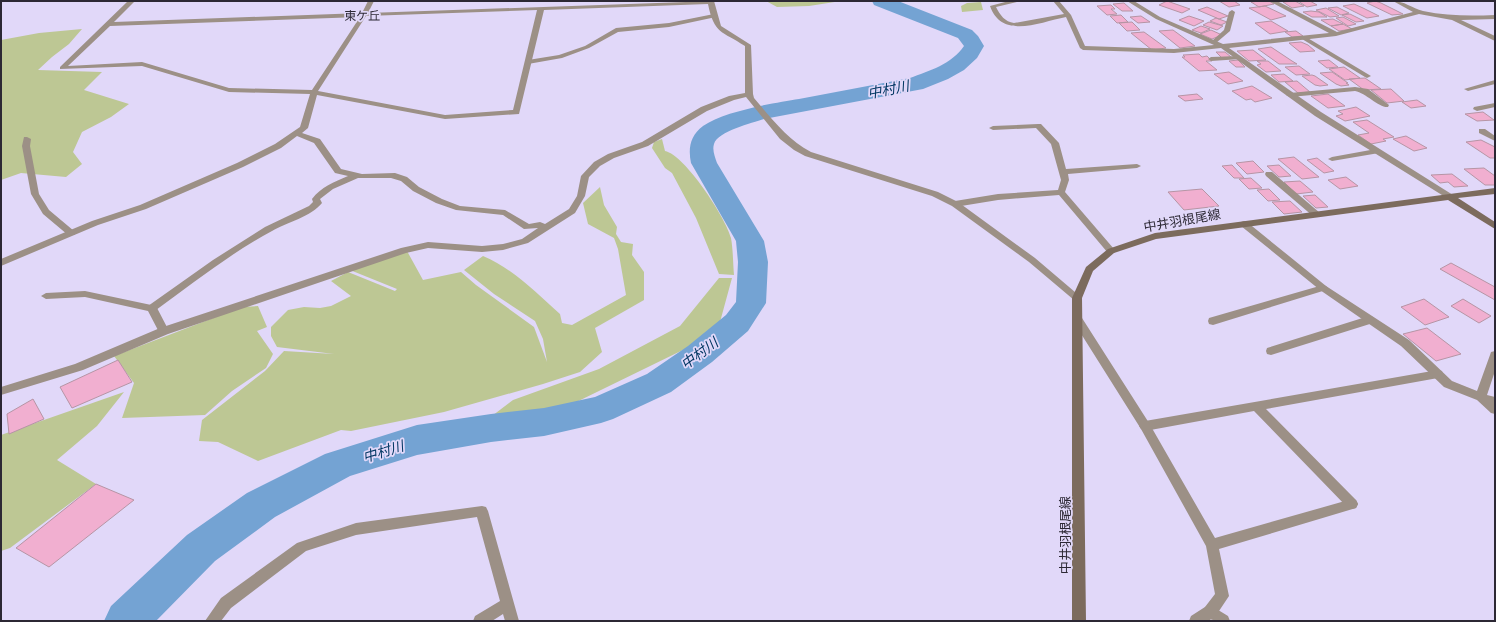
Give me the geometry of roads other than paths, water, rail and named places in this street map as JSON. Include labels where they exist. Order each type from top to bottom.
[{"type":"main road","name":"中井羽根尾線","points":[[1079,621],[1078,298],[1088,269],[1111,251],[1155,236],[1495,191]]},
{"type":"main road","points":[[1450,197],[1495,226]]},
{"type":"street","points":[[132,1],[62,68],[142,64],[229,90],[314,92],[445,117],[516,112],[541,8]]},
{"type":"street","points":[[1,263],[71,233],[143,207],[240,165],[278,146],[304,128],[314,92],[364,15],[371,1]]},
{"type":"street","points":[[1018,1],[993,6],[995,13],[1008,24],[1019,24],[1068,15]]},
{"type":"street","points":[[1056,1],[1068,15],[1083,48],[1174,51],[1336,34],[1419,12]]},
{"type":"street","points":[[1132,3],[1143,1]]},
{"type":"street","points":[[1272,1],[1336,34]]},
{"type":"street","points":[[1396,1],[1419,12],[1453,18],[1495,17]]},
{"type":"street","points":[[108,24],[711,2],[714,21],[724,33],[748,45],[750,97],[771,123],[790,143],[808,154],[906,184],[935,194],[955,204],[1032,260],[1078,298]]},
{"type":"street","points":[[1132,3],[1158,18],[1222,46],[1318,114],[1450,197]]},
{"type":"street","points":[[1214,42],[1227,31],[1232,12]]},
{"type":"street","points":[[528,62],[560,57],[587,47],[616,30],[669,25],[714,16]]},
{"type":"street","points":[[1453,18],[1495,39]]},
{"type":"street","points":[[1304,38],[1367,76]]},
{"type":"street","points":[[1210,59],[1239,58]]},
{"type":"street","points":[[1468,90],[1495,82]]},
{"type":"street","points":[[1290,94],[1355,89],[1365,92],[1385,105]]},
{"type":"street","points":[[1,391],[79,367],[164,331],[404,250],[428,245],[482,248],[503,247],[524,241],[572,211],[581,196],[585,176],[597,164],[611,156],[645,144],[704,109],[732,98],[750,97]]},
{"type":"street","points":[[1477,109],[1495,105]]},
{"type":"street","points":[[993,128],[1038,126],[1055,143],[1065,180],[1061,192]]},
{"type":"street","points":[[1482,131],[1495,138]]},
{"type":"street","points":[[296,133],[317,141],[338,171],[358,175],[392,175],[404,179],[416,189],[459,208],[505,213],[527,227],[540,225],[544,229]]},
{"type":"street","points":[[27,139],[26,146],[35,194],[46,212],[71,233]]},
{"type":"street","points":[[1332,159],[1376,151]]},
{"type":"street","points":[[1064,172],[1136,166]]},
{"type":"street","points":[[1269,174],[1316,215]]},
{"type":"street","points":[[46,296],[85,294],[152,308],[216,262],[268,229],[312,208],[318,203],[316,199],[320,194],[331,187],[358,175]]},
{"type":"street","points":[[955,204],[998,197],[1061,192]]},
{"type":"street","points":[[1061,192],[1111,251]]},
{"type":"street","points":[[1244,224],[1323,288],[1405,343],[1448,384],[1495,401]]},
{"type":"street","points":[[1214,321],[1323,288]]},
{"type":"street","points":[[152,308],[164,331]]},
{"type":"street","points":[[1271,351],[1369,320]]},
{"type":"street","points":[[1078,321],[1145,426],[1212,545],[1222,596],[1210,612],[1196,621]]},
{"type":"street","points":[[1481,397],[1495,355]]},
{"type":"street","points":[[1145,426],[1438,374]]},
{"type":"street","points":[[1481,397],[1495,410]]},
{"type":"street","points":[[1212,545],[1352,504],[1256,406]]},
{"type":"street","points":[[212,621],[226,603],[302,547],[356,529],[482,511],[512,621]]},
{"type":"street","points":[[480,621],[507,604]]},
{"type":"street","points":[[1210,612],[1223,621]]},
{"type":"waterway","name":"中村川","points":[[126,621],[201,548],[261,505],[338,465],[417,440],[491,428],[544,422],[601,409],[659,383],[700,354],[737,323],[751,303],[753,262],[750,241],[704,163],[701,152],[702,142],[712,131],[731,122],[760,113],[915,84],[956,66],[964,60],[974,46],[965,34],[881,1]]},
{"type":"district","name":"東ケ丘","points":[[362,15]]}]
